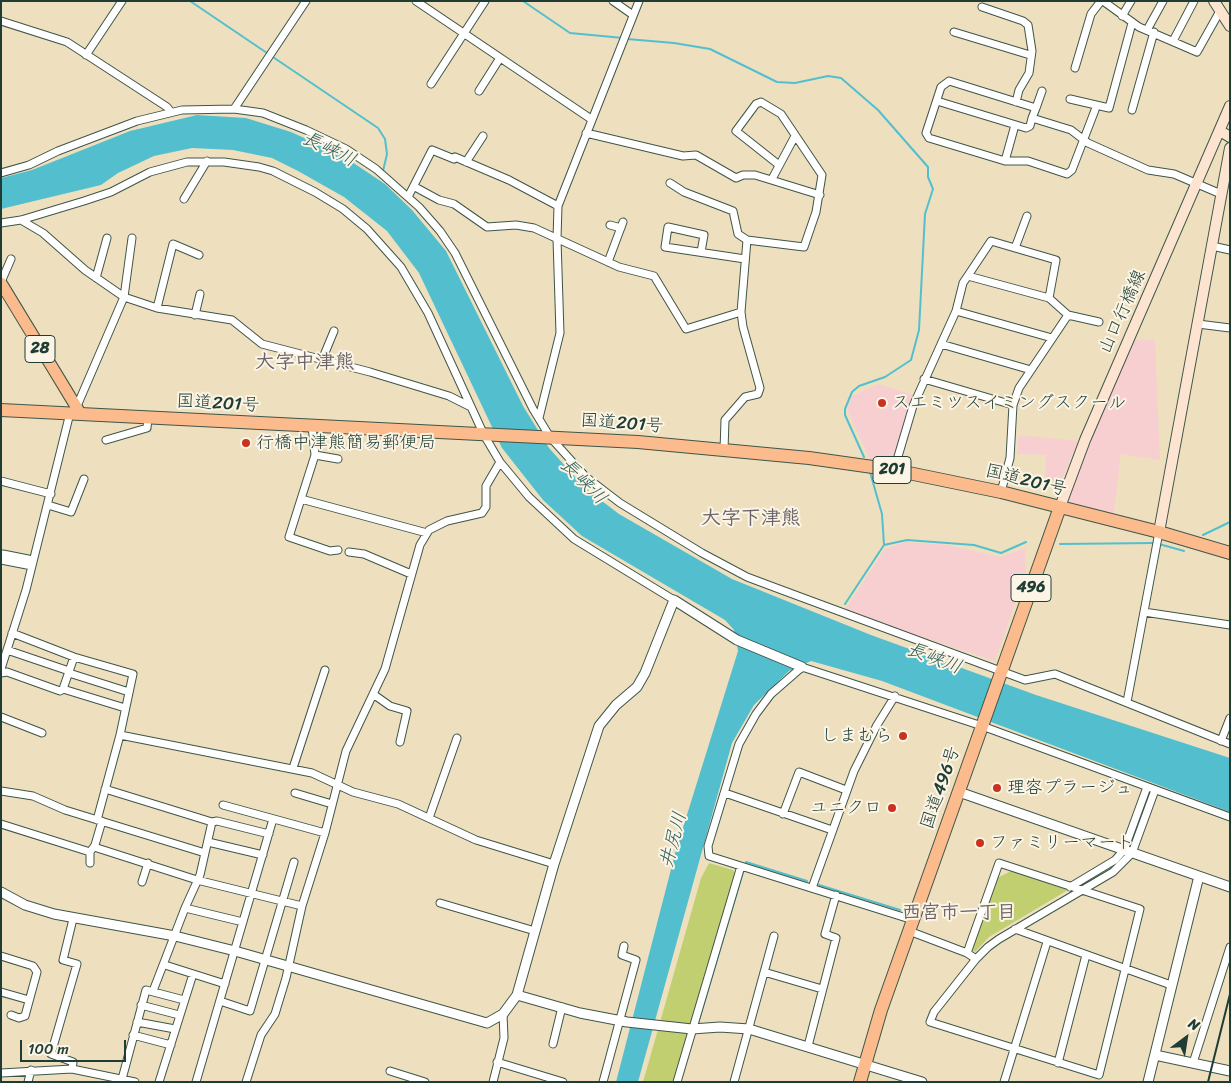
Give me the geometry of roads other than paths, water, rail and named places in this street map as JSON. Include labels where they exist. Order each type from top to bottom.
[{"type":"highway","name":"国道201号","points":[[1,410],[76,411],[148,417],[548,437],[724,450],[894,470],[1001,492],[1159,532],[1230,553]]},
{"type":"highway","name":"国道496号","points":[[860,1082],[881,1010],[1060,507]]},
{"type":"main road","points":[[1214,1],[1230,26]]},
{"type":"main road","name":"山口行橋線","points":[[1060,507],[1089,431],[1230,106]]},
{"type":"main road","points":[[1220,131],[1230,137]]},
{"type":"main road","points":[[1159,532],[1212,246],[1223,198],[1230,148]]},
{"type":"main road","name":"28","points":[[1,283],[76,411]]},
{"type":"street","points":[[86,55],[122,1]]},
{"type":"street","points":[[234,109],[306,1]]},
{"type":"street","points":[[416,1],[592,119]]},
{"type":"street","points":[[431,84],[485,1]]},
{"type":"street","points":[[613,1],[633,15]]},
{"type":"street","points":[[539,418],[560,332],[557,239],[558,206],[639,1]]},
{"type":"street","points":[[1074,68],[1091,14],[1102,1],[1132,23],[1197,52],[1220,11]]},
{"type":"street","points":[[1122,16],[1131,1]]},
{"type":"street","points":[[1132,110],[1151,31],[1163,1]]},
{"type":"street","points":[[1173,41],[1194,1]]},
{"type":"street","points":[[982,6],[1028,25],[1030,55],[1027,79],[1020,90],[1016,102]]},
{"type":"street","points":[[1,21],[54,37],[86,55],[167,107],[171,112]]},
{"type":"street","points":[[1070,98],[1109,108],[1132,23]]},
{"type":"street","points":[[954,32],[1030,55]]},
{"type":"street","points":[[479,92],[500,58]]},
{"type":"street","points":[[434,63],[442,68]]},
{"type":"street","points":[[1036,108],[950,81],[941,87],[926,133],[929,138],[1004,161],[1028,161],[1070,173],[1095,110]]},
{"type":"street","points":[[937,101],[1026,128],[1030,126],[1042,91]]},
{"type":"street","points":[[670,184],[684,192],[734,211],[738,234],[747,240],[804,247],[820,195],[822,175],[781,114],[761,102],[756,104],[736,131],[779,164]]},
{"type":"street","points":[[1,173],[29,166],[58,150],[137,120],[198,108],[234,109],[263,113],[340,146],[376,168],[408,197],[440,231],[455,253],[548,437],[586,478],[620,503],[747,577],[868,624],[1026,680],[1055,674],[1230,744]]},
{"type":"street","points":[[1032,118],[1071,130],[1084,140],[1152,172],[1174,174],[1197,183],[1223,198]]},
{"type":"street","points":[[1004,161],[1015,125]]},
{"type":"street","points":[[586,133],[683,156],[696,155],[736,178],[750,174],[772,179],[820,195]]},
{"type":"street","points":[[466,162],[483,136]]},
{"type":"street","points":[[772,179],[795,136]]},
{"type":"street","points":[[408,197],[432,150],[509,180],[558,206]]},
{"type":"street","points":[[184,199],[207,161]]},
{"type":"street","points":[[1,223],[21,220],[111,192],[133,179],[168,166],[207,161],[243,164],[273,171],[315,192],[343,209],[367,229],[392,254],[413,285],[471,407],[500,462],[529,497],[574,540],[736,640],[802,667],[982,724],[1230,818]]},
{"type":"street","points":[[415,186],[439,200],[454,204],[487,227],[525,226],[608,262],[657,279],[686,329],[741,312]]},
{"type":"street","points":[[1015,248],[1027,216]]},
{"type":"street","points":[[21,220],[43,233],[96,278],[124,297],[157,308],[195,316],[232,320],[262,344],[449,396],[471,407]]},
{"type":"street","points":[[608,262],[622,225],[610,225]]},
{"type":"street","points":[[701,252],[704,235],[668,227],[665,247],[745,259]]},
{"type":"street","points":[[96,278],[108,238]]},
{"type":"street","points":[[126,708],[63,689],[60,691],[1,671],[5,650],[12,633],[50,494],[76,411],[124,297],[132,238]]},
{"type":"street","points":[[724,450],[725,420],[745,397],[758,394],[760,388],[743,327],[741,312],[747,240]]},
{"type":"street","points":[[894,470],[908,420],[956,311],[963,283],[990,241],[1056,260],[1049,298]]},
{"type":"street","points":[[157,308],[173,244],[199,255]]},
{"type":"street","points":[[1212,246],[1230,250]]},
{"type":"street","points":[[1,283],[11,259]]},
{"type":"street","points":[[968,276],[1049,298],[1068,315],[1099,322]]},
{"type":"street","points":[[195,316],[200,294]]},
{"type":"street","points":[[956,311],[1052,338]]},
{"type":"street","points":[[1001,492],[1010,458],[1013,405],[1019,388],[1068,315]]},
{"type":"street","points":[[1198,324],[1230,328]]},
{"type":"street","points":[[322,360],[334,331]]},
{"type":"street","points":[[941,344],[1031,370]]},
{"type":"street","points":[[924,380],[1013,405]]},
{"type":"street","points":[[106,440],[147,428],[148,417]]},
{"type":"street","points":[[312,426],[315,454],[289,536],[330,550],[338,550]]},
{"type":"street","points":[[315,454],[338,459]]},
{"type":"street","points":[[246,1082],[261,1035],[275,1014],[289,965],[302,906],[325,833],[346,752],[389,656],[420,545],[427,533],[455,518],[482,513],[486,507],[486,486],[500,462]]},
{"type":"street","points":[[48,505],[71,512],[84,480]]},
{"type":"street","points":[[1,481],[50,494]]},
{"type":"street","points":[[301,499],[427,533]]},
{"type":"street","points":[[1127,702],[1159,532]]},
{"type":"street","points":[[349,552],[377,558],[411,574]]},
{"type":"street","points":[[2,557],[32,563]]},
{"type":"street","points":[[1,892],[25,905],[73,919],[175,936],[289,965],[480,1022],[493,1021],[503,1014],[517,995],[554,864],[599,726],[616,705],[637,686],[645,673],[674,600]]},
{"type":"street","points":[[1144,612],[1230,625]]},
{"type":"street","points":[[12,633],[74,657],[133,674],[120,735],[105,789],[90,863]]},
{"type":"street","points":[[5,650],[129,692]]},
{"type":"street","points":[[63,689],[74,657]]},
{"type":"street","points":[[802,667],[771,694],[756,714],[739,744],[708,846],[709,856],[836,896],[911,925],[967,952],[976,960]]},
{"type":"street","points":[[292,768],[325,670]]},
{"type":"street","points":[[373,694],[390,706],[407,711],[400,742]]},
{"type":"street","points":[[812,888],[846,790],[877,725],[896,696]]},
{"type":"street","points":[[1,718],[42,733]]},
{"type":"street","points":[[1221,741],[1230,718]]},
{"type":"street","points":[[120,735],[292,768],[312,774],[354,792],[386,799],[476,840],[554,864]]},
{"type":"street","points":[[429,818],[456,738]]},
{"type":"street","points":[[783,814],[799,772],[846,790]]},
{"type":"street","points":[[1070,887],[1128,851],[1147,787]]},
{"type":"street","points":[[105,789],[212,822],[217,821],[269,834]]},
{"type":"street","points":[[967,952],[999,863],[1070,887],[1081,890],[1140,909],[1099,1075],[930,1022],[934,1012],[988,947],[1015,929],[1081,890],[1113,872],[1128,851],[1155,790]]},
{"type":"street","points":[[1,791],[33,796],[64,810],[205,853]]},
{"type":"street","points":[[960,792],[1230,887]]},
{"type":"street","points":[[295,793],[332,804]]},
{"type":"street","points":[[725,793],[832,830]]},
{"type":"street","points":[[223,805],[325,833]]},
{"type":"street","points":[[196,1082],[273,819]]},
{"type":"street","points":[[153,991],[197,880],[212,822]]},
{"type":"street","points":[[1,824],[92,850],[148,863],[197,880],[302,906]]},
{"type":"street","points":[[208,842],[263,855]]},
{"type":"street","points":[[220,1001],[250,1011],[294,862]]},
{"type":"street","points":[[142,882],[148,863]]},
{"type":"street","points":[[677,1082],[742,866]]},
{"type":"street","points":[[1148,1082],[1199,876]]},
{"type":"street","points":[[808,1046],[836,938],[825,934],[836,896]]},
{"type":"street","points":[[440,903],[535,930]]},
{"type":"street","points":[[185,908],[243,922]]},
{"type":"street","points":[[72,1069],[73,1062],[51,1054],[77,964],[63,960],[73,919]]},
{"type":"street","points":[[1015,929],[1172,985]]},
{"type":"street","points":[[734,1082],[774,936]]},
{"type":"street","points":[[1004,1082],[1047,942]]},
{"type":"street","points":[[603,1082],[623,1021],[636,960],[622,955],[624,946]]},
{"type":"street","points":[[1193,1063],[1230,947]]},
{"type":"street","points":[[1058,1063],[1086,955]]},
{"type":"street","points":[[1,956],[33,966],[37,972],[24,1016],[20,1018],[11,1015]]},
{"type":"street","points":[[164,965],[225,984]]},
{"type":"street","points":[[764,972],[822,989]]},
{"type":"street","points":[[159,1082],[193,974]]},
{"type":"street","points":[[122,1079],[146,990],[184,1000]]},
{"type":"street","points":[[1,992],[29,1000]]},
{"type":"street","points":[[517,995],[623,1021],[692,1029],[720,1027],[749,1029],[922,1082]]},
{"type":"street","points":[[141,1005],[179,1015]]},
{"type":"street","points":[[554,1044],[562,1007]]},
{"type":"street","points":[[493,1082],[504,1038],[503,1014]]},
{"type":"street","points":[[137,1022],[175,1029]]},
{"type":"street","points":[[133,1035],[171,1045]]},
{"type":"street","points":[[1155,1055],[1230,1071]]},
{"type":"street","points":[[497,1062],[563,1082]]},
{"type":"street","points":[[1,1073],[72,1069],[135,1082]]},
{"type":"street","points":[[28,1082],[31,1070]]},
{"type":"street","points":[[390,1071],[425,1082]]},
{"type":"water","name":"長峡川","points":[[197,115],[246,118],[291,132],[340,154],[385,184],[412,210],[446,251],[523,406],[549,448],[585,488],[619,514],[732,579],[871,635],[1036,695],[1230,758],[1230,812],[882,681],[811,661],[789,671],[754,705],[732,743],[638,1082],[616,1082],[676,850],[738,651],[734,630],[725,620],[582,536],[543,500],[502,448],[419,273],[387,231],[344,197],[272,158],[233,150],[192,148],[154,156],[118,173],[101,185],[1,209],[1,178],[32,170],[130,131]]},
{"type":"waterway","points":[[190,1],[378,128],[385,139],[387,154],[383,171]]},
{"type":"waterway","points":[[523,1],[570,33],[623,38]]},
{"type":"waterway","points":[[627,39],[674,43],[710,49],[777,82],[795,83],[828,76],[841,78],[878,110],[928,167],[928,177],[933,189],[925,214],[919,330],[911,360],[885,377],[859,386],[852,392],[845,409],[845,415],[864,457]]},
{"type":"waterway","points":[[845,604],[884,545],[882,514],[870,472]]},
{"type":"waterway","points":[[1203,535],[1230,522]]},
{"type":"waterway","points":[[884,545],[907,540],[974,545],[1001,553],[1026,542]]},
{"type":"waterway","points":[[1060,544],[1154,543]]},
{"type":"waterway","points":[[1159,544],[1184,551]]},
{"type":"waterway","points":[[697,1027],[746,862],[807,881]]},
{"type":"waterway","points":[[819,885],[900,910]]},
{"type":"railway","points":[[1208,1082],[1230,994]]},
{"type":"place","name":"スエミツスイミングスクール","points":[[882,403]]},
{"type":"place","name":"行橋中津熊簡易郵便局","points":[[246,443]]},
{"type":"place","name":"しまむら","points":[[903,736]]},
{"type":"place","name":"理容プラージュ","points":[[997,788]]},
{"type":"place","name":"ユニクロ","points":[[892,808]]},
{"type":"place","name":"ファミリーマート","points":[[980,843]]},
{"type":"district","name":"大字中津熊","points":[[305,363]]},
{"type":"district","name":"大字下津熊","points":[[751,519]]},
{"type":"district","name":"西宮市一丁目","points":[[959,913]]},
{"type":"water label","name":"井尻川","points":[[674,840]]}]
